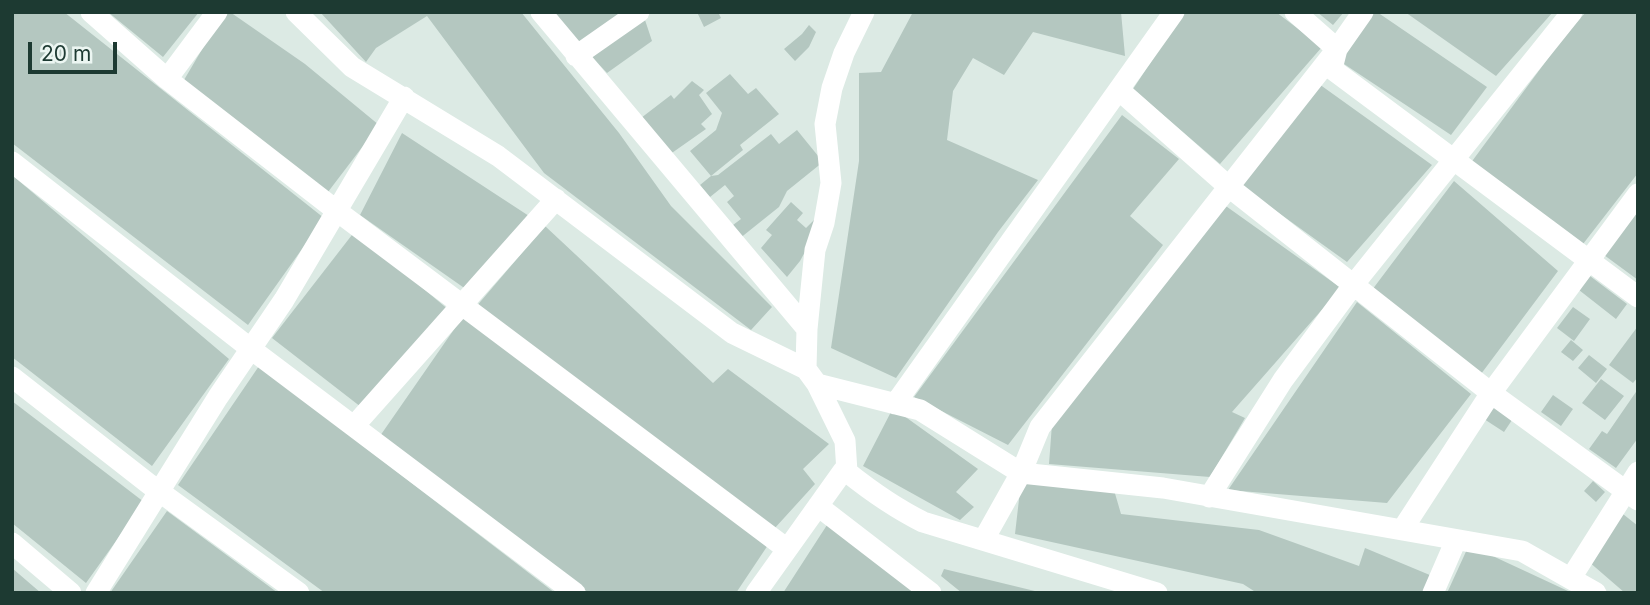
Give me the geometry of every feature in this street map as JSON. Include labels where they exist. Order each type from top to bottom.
[{"type":"street","points":[[91,12],[167,79],[337,211],[787,549]]},
{"type":"street","points":[[167,79],[217,12]]},
{"type":"street","points":[[296,12],[352,67],[498,156],[732,334],[811,377],[920,410],[1021,473],[1163,488],[1521,551],[1583,587],[1632,495],[1638,472]]},
{"type":"street","points":[[541,12],[807,329]]},
{"type":"street","points":[[576,55],[639,12]]},
{"type":"street","points":[[756,593],[845,471],[845,442],[811,377],[807,329],[815,250],[824,223],[831,183],[825,124],[827,112],[844,52],[864,12]]},
{"type":"street","points":[[895,404],[1174,12]]},
{"type":"street","points":[[1295,12],[1337,49]]},
{"type":"street","points":[[984,539],[1021,473],[1040,427],[1337,49],[1363,12]]},
{"type":"street","points":[[1209,497],[1283,380],[1354,284],[1572,12]]},
{"type":"street","points":[[1337,49],[1332,69],[1638,297]]},
{"type":"street","points":[[1119,90],[1229,187],[1491,393],[1632,495]]},
{"type":"street","points":[[96,593],[218,397],[284,300],[404,97]]},
{"type":"street","points":[[12,162],[251,349],[575,593]]},
{"type":"street","points":[[1402,530],[1491,393],[1638,194]]},
{"type":"street","points":[[354,426],[556,199]]},
{"type":"street","points":[[12,377],[160,492],[299,593]]},
{"type":"street","points":[[845,471],[898,510],[923,522],[1157,593]]},
{"type":"street","points":[[818,506],[932,593]]},
{"type":"street","points":[[1433,593],[1456,540]]},
{"type":"street","points":[[12,543],[71,593]]},
{"type":"building","points":[[12,12],[64,12],[324,218],[248,325],[12,143]]},
{"type":"building","points":[[108,12],[199,12],[163,57]]},
{"type":"building","points":[[224,12],[230,12],[305,64],[379,125],[328,192],[184,80]]},
{"type":"building","points":[[320,12],[521,12],[619,133],[671,206],[772,307],[751,330],[544,173],[427,16],[376,48],[366,62]]},
{"type":"building","points":[[553,12],[631,12],[581,47]]},
{"type":"building","points":[[697,12],[718,12],[721,18],[704,27]]},
{"type":"building","points":[[913,12],[1121,12],[1125,56],[1033,32],[1004,75],[973,58],[953,91],[947,140],[1038,180],[998,232],[896,378],[831,348],[859,161],[859,73],[881,72]]},
{"type":"building","points":[[1184,12],[1276,12],[1322,47],[1220,164],[1133,89]]},
{"type":"building","points":[[1317,12],[1344,12],[1333,25]]},
{"type":"building","points":[[1373,12],[1377,12],[1487,87],[1451,135],[1341,62]]},
{"type":"building","points":[[1405,12],[1553,12],[1496,76]]},
{"type":"building","points":[[1586,12],[1638,12],[1638,173],[1583,244],[1470,164],[1566,34]]},
{"type":"building","points":[[644,17],[652,41],[607,73],[592,57]]},
{"type":"building","points":[[809,25],[816,32],[809,47],[795,61],[784,49]]},
{"type":"building","points":[[730,74],[748,94],[756,88],[779,114],[740,145],[743,150],[711,176],[690,151],[716,130],[722,113],[706,93]]},
{"type":"building","points":[[692,81],[704,90],[699,95],[712,114],[701,124],[706,129],[669,155],[641,118],[671,95],[674,99]]},
{"type":"building","points":[[1319,84],[1432,165],[1347,262],[1237,183]]},
{"type":"building","points":[[1122,115],[1179,159],[1130,216],[1163,245],[1008,445],[914,397]]},
{"type":"building","points":[[797,130],[823,162],[787,191],[779,207],[739,239],[729,228],[741,219],[727,202],[734,196],[725,185],[710,197],[700,185],[711,176],[718,175],[771,134],[779,144]]},
{"type":"building","points":[[402,133],[529,216],[470,292],[360,215]]},
{"type":"building","points":[[12,175],[229,359],[152,466],[12,357]]},
{"type":"building","points":[[1454,181],[1558,271],[1478,378],[1372,290]]},
{"type":"building","points":[[791,202],[803,213],[797,220],[806,228],[816,218],[820,224],[800,261],[787,277],[761,248],[772,235],[766,230]]},
{"type":"building","points":[[1223,204],[1341,288],[1232,412],[1245,418],[1210,477],[1049,464],[1052,424]]},
{"type":"building","points":[[1638,210],[1638,280],[1604,255]]},
{"type":"building","points":[[545,226],[713,383],[728,369],[829,444],[803,469],[815,484],[774,529],[475,308]]},
{"type":"building","points":[[355,231],[450,311],[361,407],[272,338]]},
{"type":"building","points":[[1590,276],[1627,304],[1616,319],[1579,290]]},
{"type":"building","points":[[1357,302],[1471,394],[1387,503],[1228,490]]},
{"type":"building","points":[[1573,307],[1590,319],[1574,341],[1557,328]]},
{"type":"building","points":[[464,315],[772,539],[736,593],[589,593],[380,436]]},
{"type":"building","points":[[1638,326],[1638,377],[1633,383],[1609,365]]},
{"type":"building","points":[[1571,340],[1583,350],[1573,361],[1561,352]]},
{"type":"building","points":[[1589,355],[1607,369],[1596,383],[1578,368]]},
{"type":"building","points":[[259,366],[555,593],[325,593],[178,485]]},
{"type":"building","points":[[1601,379],[1624,396],[1605,420],[1582,403]]},
{"type":"building","points":[[1638,389],[1638,438],[1616,468],[1589,449],[1602,431],[1607,434]]},
{"type":"building","points":[[1553,395],[1573,409],[1561,426],[1541,412]]},
{"type":"building","points":[[12,401],[144,502],[86,583],[12,523]]},
{"type":"building","points":[[1495,404],[1514,417],[1504,432],[1484,419]]},
{"type":"building","points":[[893,408],[978,469],[956,492],[974,507],[960,520],[863,466]]},
{"type":"building","points":[[1593,481],[1605,492],[1596,502],[1584,491]]},
{"type":"building","points":[[1021,482],[1114,490],[1121,514],[1259,530],[1359,566],[1365,548],[1437,578],[1428,593],[1257,593],[1243,584],[1015,534]]},
{"type":"building","points":[[167,511],[278,593],[110,593]]},
{"type":"building","points":[[1623,514],[1638,526],[1638,593],[1625,593],[1588,561]]},
{"type":"building","points":[[827,525],[917,593],[783,593]]},
{"type":"building","points":[[1469,545],[1568,591],[1447,593]]},
{"type":"building","points":[[12,568],[41,593],[12,593]]},
{"type":"building","points":[[944,569],[1039,593],[962,593],[941,576]]}]
